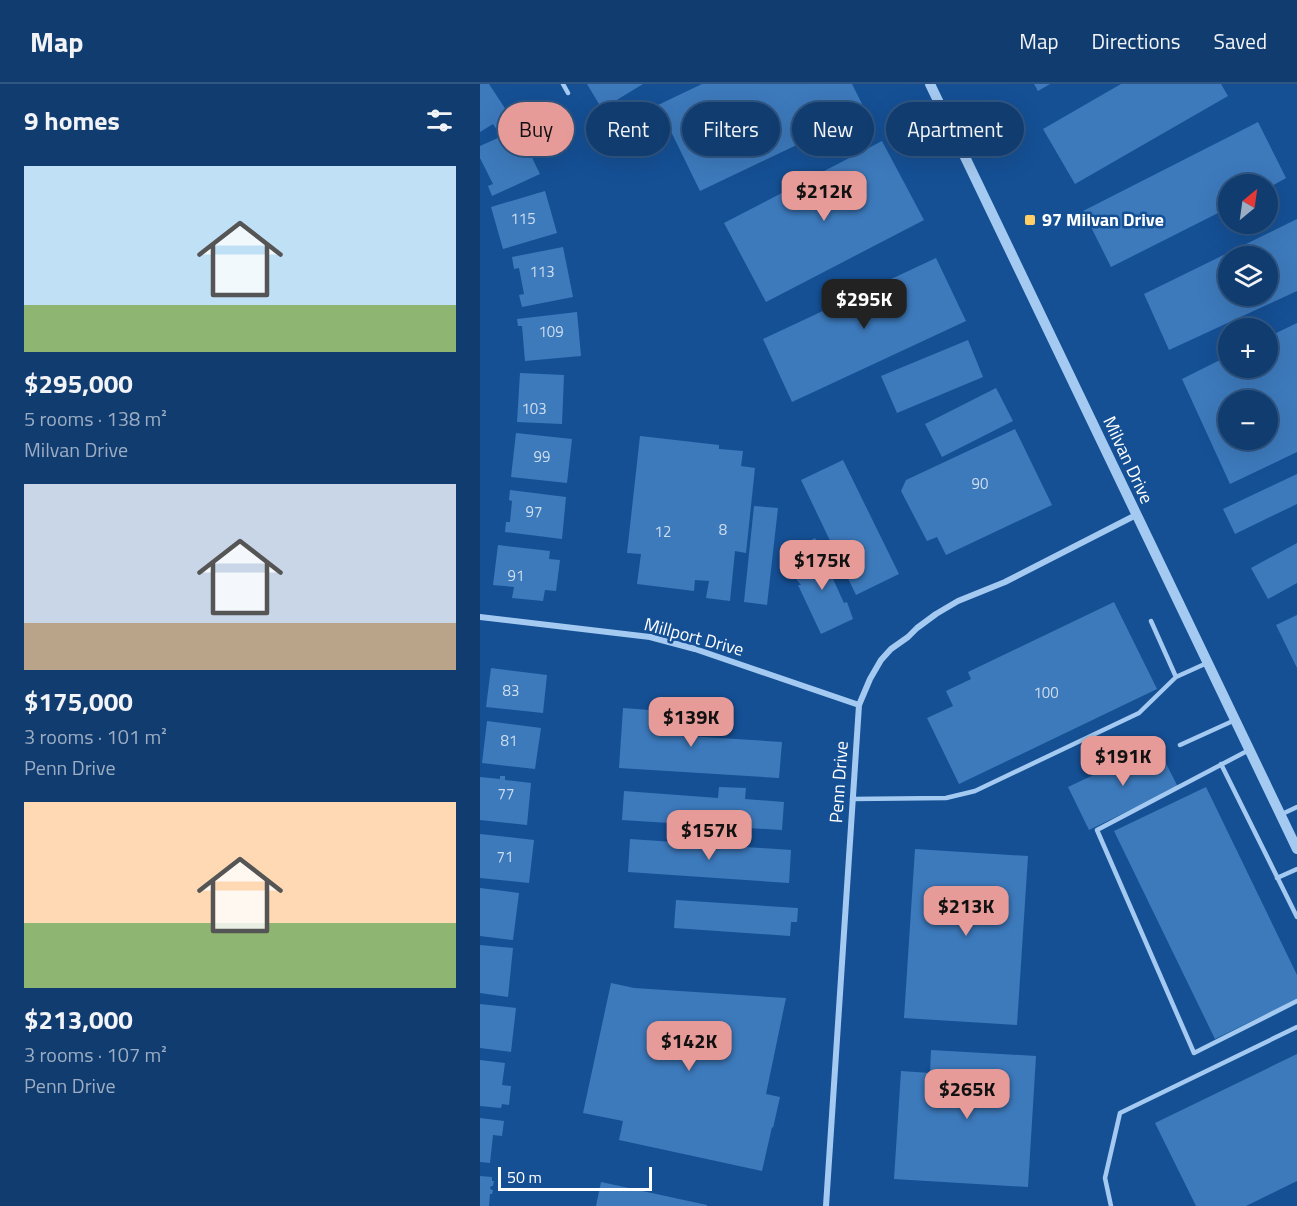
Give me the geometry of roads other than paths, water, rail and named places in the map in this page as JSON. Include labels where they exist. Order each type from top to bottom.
[{"type":"street","name":"Milvan Drive","points":[[930,84],[1297,849]]},
{"type":"street","name":"Penn Drive","points":[[826,1206],[859,705],[870,679],[881,660],[891,649],[936,614],[958,601],[1005,582],[1136,515]]},
{"type":"street","name":"Millport Drive","points":[[480,617],[650,637],[694,649],[859,705]]},
{"type":"lane","points":[[563,84],[568,93]]},
{"type":"lane","points":[[1151,621],[1176,677]]},
{"type":"lane","points":[[852,799],[946,798],[975,791],[1139,713],[1176,677],[1207,663]]},
{"type":"lane","points":[[1180,745],[1235,720]]},
{"type":"lane","points":[[1249,750],[1097,830],[1194,1053],[1297,1001]]},
{"type":"lane","points":[[1221,764],[1297,917]]},
{"type":"lane","points":[[1280,815],[1297,807]]},
{"type":"lane","points":[[1277,878],[1297,869]]},
{"type":"lane","points":[[1111,1206],[1105,1178],[1120,1113],[1297,1027]]},
{"type":"place","name":"97 Milvan Drive","points":[[1030,220]]}]
